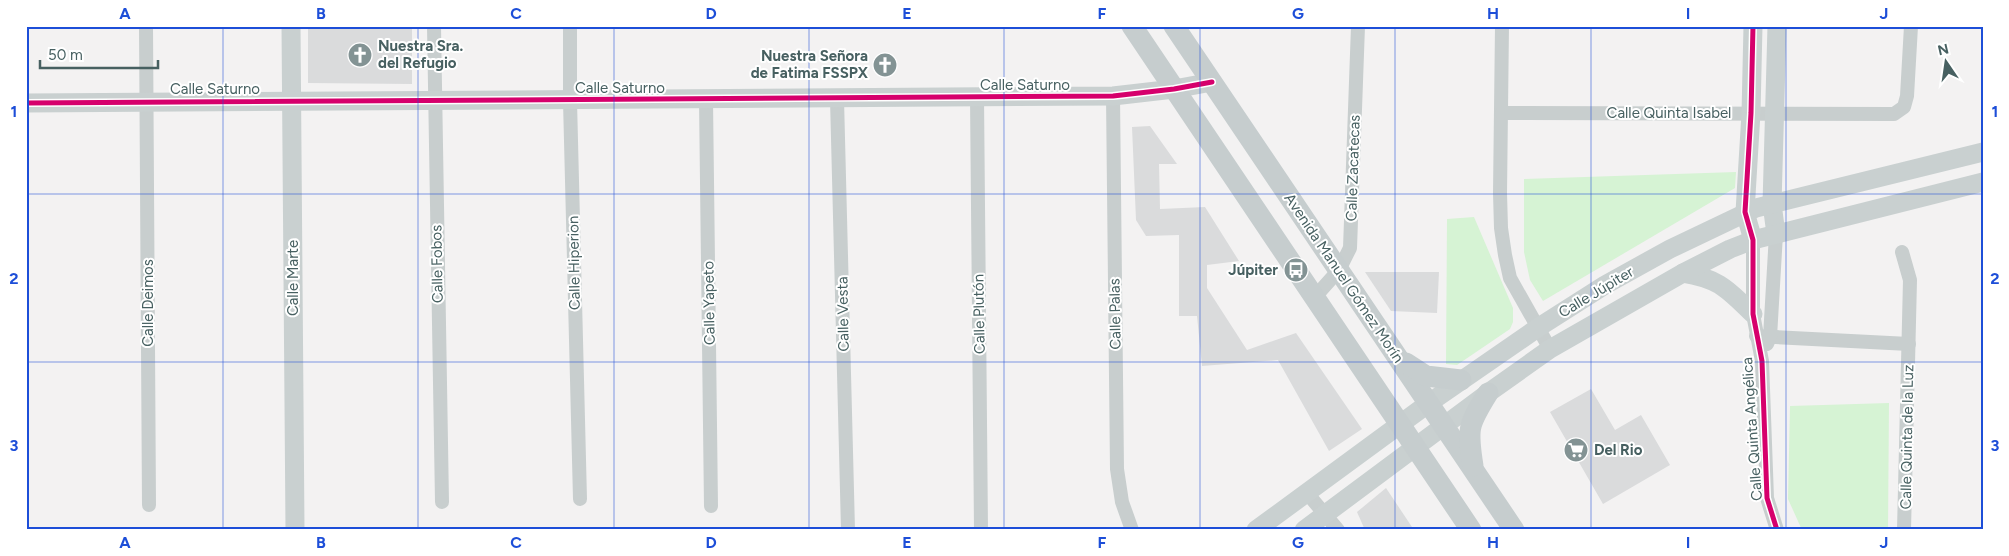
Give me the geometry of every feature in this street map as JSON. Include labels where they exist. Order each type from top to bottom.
[{"type":"main road","points":[[1132,26],[1399,426],[1471,530]]},
{"type":"main road","name":"Avenida Manuel Gómez Morín","points":[[1174,26],[1514,530]]},
{"type":"main road","points":[[1397,356],[1426,376],[1461,380]]},
{"type":"main road","points":[[1474,471],[1470,440],[1471,423],[1488,393]]},
{"type":"street","points":[[146,26],[146,102]]},
{"type":"street","name":"Calle Marte","points":[[291,26],[295,530]]},
{"type":"street","name":"Calle Fobos","points":[[434,26],[442,502]]},
{"type":"street","name":"Calle Hiperion","points":[[570,26],[570,101],[580,500]]},
{"type":"street","name":"Calle Zacatecas","points":[[1314,298],[1339,270],[1350,248],[1358,26]]},
{"type":"street","points":[[1502,26],[1500,193],[1501,228],[1505,255],[1510,278],[1550,349]]},
{"type":"street","name":"Calle Quinta Angélica","points":[[1753,26],[1751,114],[1745,212],[1753,240],[1753,314],[1763,336]]},
{"type":"street","name":"Calle Quinta Angélica","points":[[1777,26],[1772,204],[1776,234],[1763,336],[1762,361],[1767,498],[1777,530]]},
{"type":"street","name":"Calle Quinta Isabel","points":[[1502,112],[1894,114],[1900,111],[1906,102],[1911,26]]},
{"type":"street","name":"Calle Saturno","points":[[26,103],[570,101],[1113,96],[1174,89],[1212,82]]},
{"type":"street","name":"Calle Palas","points":[[1113,96],[1116,469],[1122,502],[1132,530]]},
{"type":"street","name":"Calle Plutón","points":[[976,98],[981,530]]},
{"type":"street","name":"Calle Vesta","points":[[837,99],[848,530]]},
{"type":"street","name":"Calle Yapeto","points":[[706,100],[711,506]]},
{"type":"street","name":"Calle Deimos","points":[[146,102],[150,505]]},
{"type":"street","name":"Calle Júpiter","points":[[1256,530],[1461,380],[1539,327],[1613,280],[1677,245],[1745,212],[1983,152]]},
{"type":"street","name":"Calle Júpiter","points":[[1304,530],[1550,349],[1683,273],[1730,249],[1753,240],[1983,182]]},
{"type":"street","name":"Calle Quinta de la Luz","points":[[1902,252],[1910,280],[1904,530]]},
{"type":"street","points":[[1683,273],[1705,277],[1719,283],[1753,314]]},
{"type":"street","name":"Calle Quinta de la Luz","points":[[1763,336],[1909,344]]},
{"type":"street","points":[[1307,493],[1338,530]]},
{"type":"green space","points":[[1736,172],[1735,188],[1543,301],[1530,280],[1524,252],[1524,179]]},
{"type":"green space","points":[[1474,217],[1513,308],[1513,322],[1510,329],[1457,365],[1446,364],[1447,219]]},
{"type":"green space","points":[[1889,403],[1888,530],[1802,530],[1788,499],[1790,406]]},
{"type":"building","name":"Nuestra Sra. del Refugio","points":[[308,26],[412,26],[412,84],[308,83]]},
{"type":"building","points":[[1150,126],[1177,164],[1159,164],[1160,209],[1205,207],[1239,261],[1207,265],[1207,288],[1247,350],[1296,333],[1362,429],[1329,451],[1278,360],[1202,366],[1197,316],[1179,316],[1179,235],[1146,236],[1136,220],[1132,127]]},
{"type":"building","points":[[1365,272],[1439,272],[1437,313],[1391,311]]},
{"type":"building","points":[[1591,389],[1615,430],[1641,415],[1670,465],[1603,504],[1550,412]]},
{"type":"building","points":[[1386,488],[1414,530],[1365,530],[1357,512]]},
{"type":"cycle path","points":[[1753,26],[1751,113],[1745,212],[1753,240],[1753,314],[1762,361],[1767,498],[1777,530]]},
{"type":"cycle path","points":[[26,103],[1113,96],[1174,89],[1212,82]]},
{"type":"place","name":"Nuestra Sra. del Refugio","points":[[360,55]]},
{"type":"place","name":"Nuestra Señora de Fatima FSSPX","points":[[885,65]]},
{"type":"place","name":"Júpiter","points":[[1296,270]]},
{"type":"place","name":"Del Rio","points":[[1576,450]]}]
